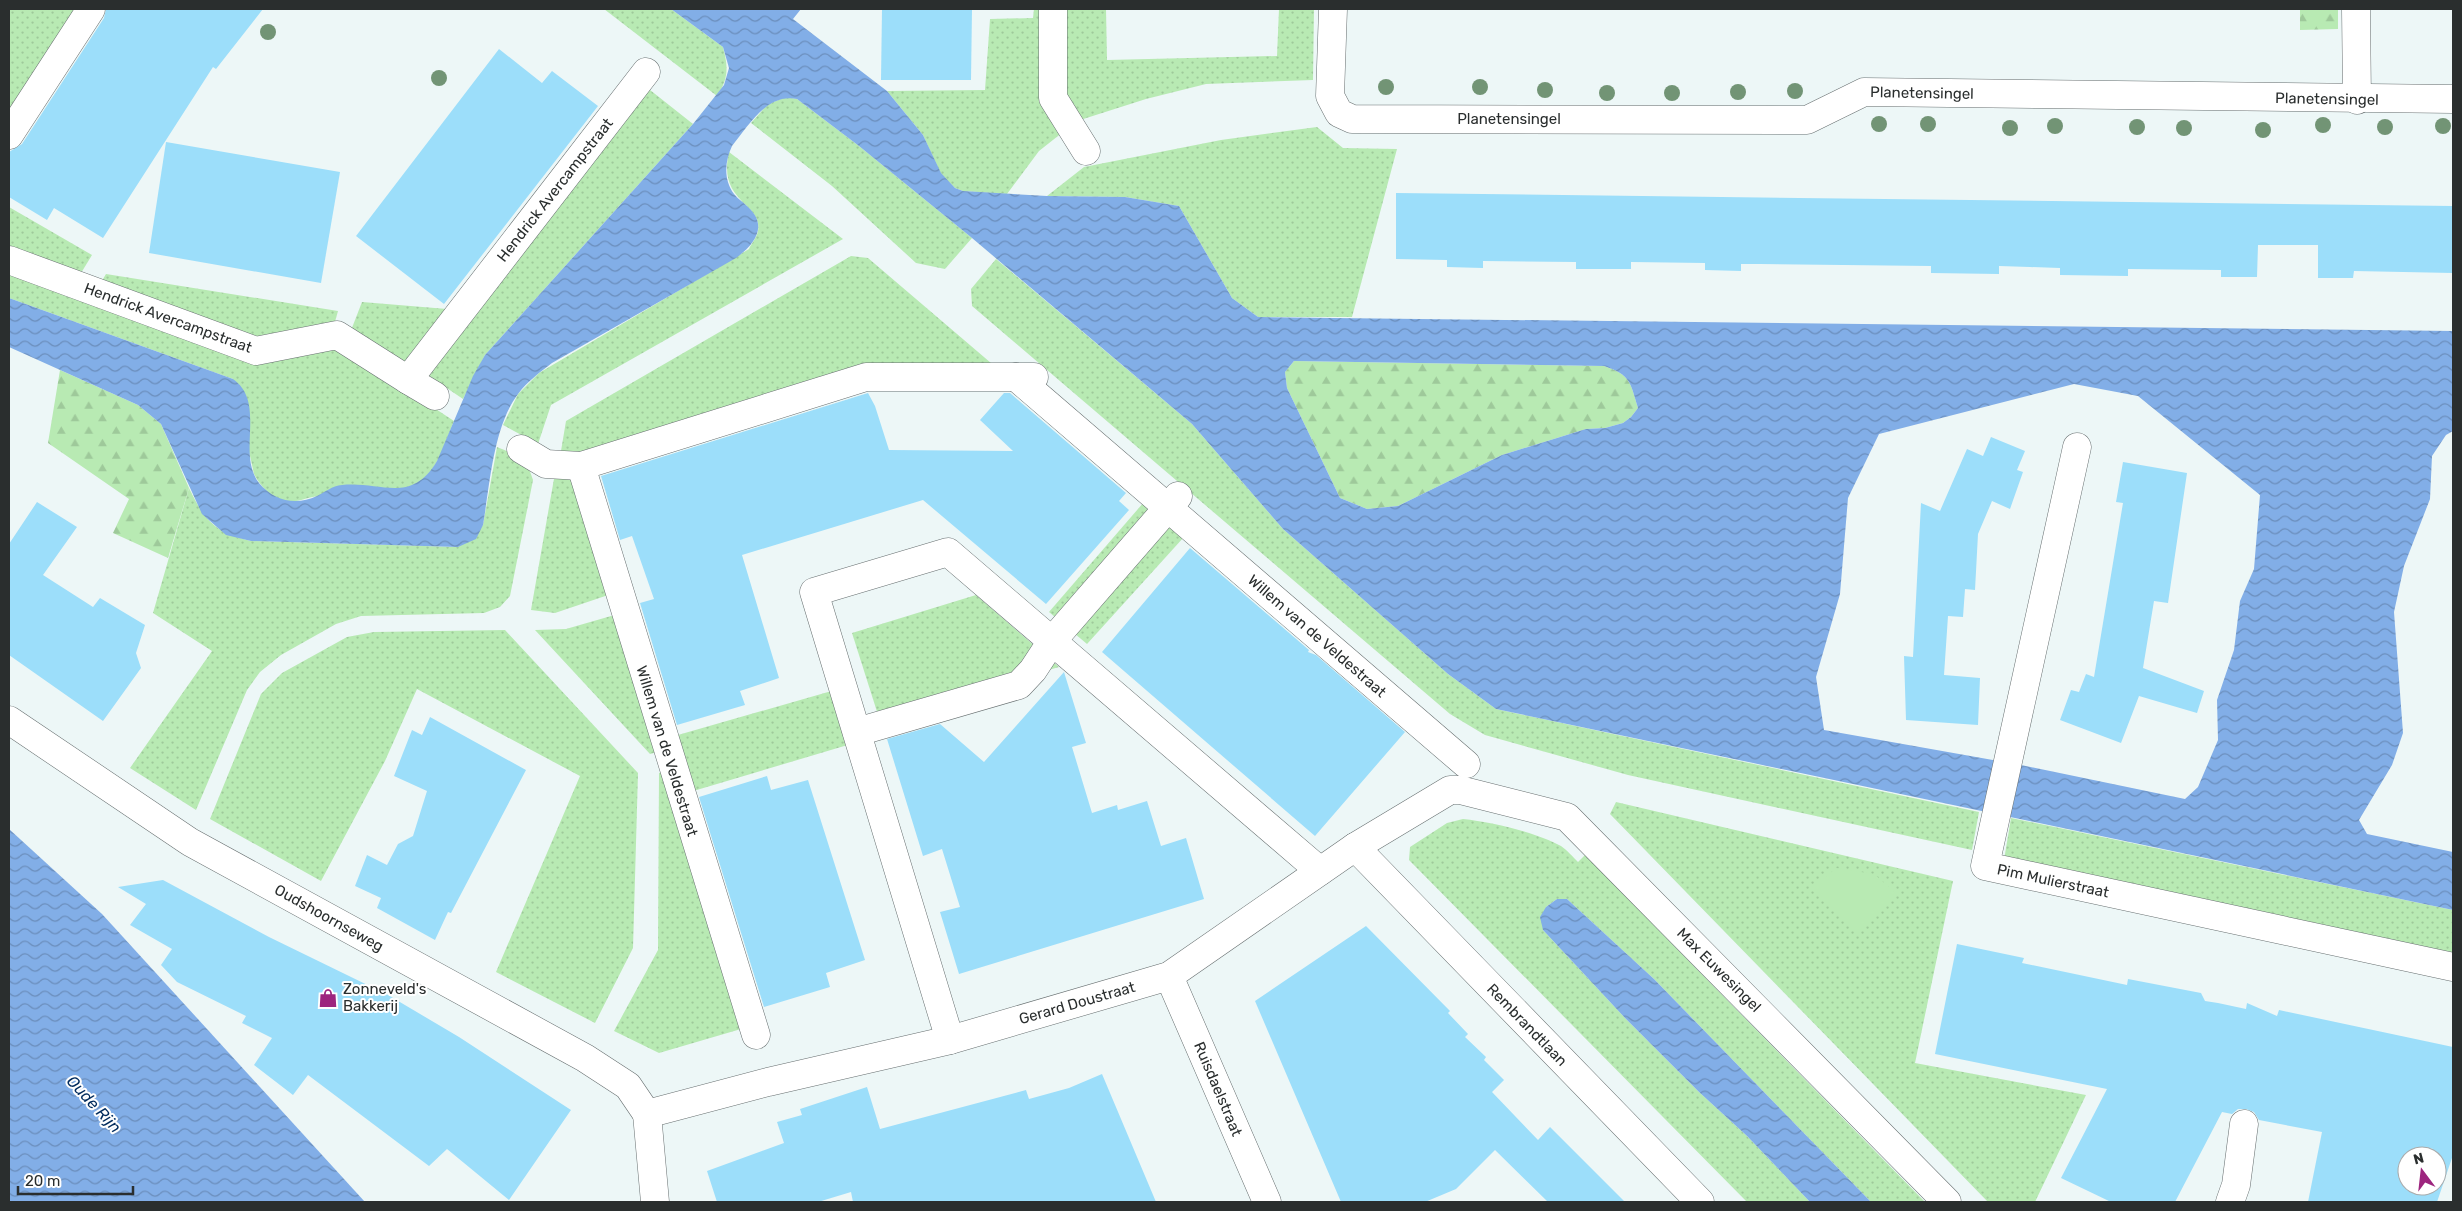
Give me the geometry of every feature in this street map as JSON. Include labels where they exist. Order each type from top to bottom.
[{"type":"street","points":[[9,136],[91,9]]},
{"type":"street","points":[[1053,9],[1053,98],[1086,151]]},
{"type":"street","name":"Planetensingel","points":[[1333,9],[1330,96],[1339,113],[1352,119],[1807,120],[1864,92],[2453,100]]},
{"type":"street","points":[[2356,9],[2357,100]]},
{"type":"street","name":"Hendrick Avercampstraat","points":[[408,380],[646,72]]},
{"type":"street","name":"Hendrick Avercampstraat","points":[[9,260],[256,351],[337,336],[435,396]]},
{"type":"street","name":"Willem van de Veldestraat","points":[[521,449],[546,464],[581,466],[866,377],[1027,377],[1173,502],[1466,764]]},
{"type":"street","name":"Pim Mulierstraat","points":[[2077,447],[1984,866],[2453,967]]},
{"type":"street","name":"Willem van de Veldestraat","points":[[581,466],[756,1036]]},
{"type":"street","points":[[857,732],[1019,685],[1033,670],[1052,641],[1173,502]]},
{"type":"street","points":[[950,1040],[814,592],[948,552],[1320,871]]},
{"type":"street","name":"Oudshoornseweg","points":[[9,720],[190,842],[585,1058],[628,1086],[648,1114]]},
{"type":"street","name":"Gerard Doustraat","points":[[648,1114],[768,1082],[950,1040],[1169,976],[1355,847],[1450,790],[1460,790]]},
{"type":"street","name":"Max Euwesingel","points":[[1460,790],[1567,817],[1947,1202]]},
{"type":"street","name":"Rembrandtlaan","points":[[1355,847],[1700,1202]]},
{"type":"street","name":"Ruisdaelstraat","points":[[1169,976],[1266,1202]]},
{"type":"street","points":[[648,1114],[655,1202]]},
{"type":"street","points":[[2230,1202],[2236,1185],[2244,1124]]},
{"type":"green space","points":[[9,9],[83,9],[9,125]]},
{"type":"green space","points":[[604,9],[671,9],[723,47],[726,72],[724,84],[717,96]]},
{"type":"green space","points":[[1034,9],[1106,9],[1107,60],[1277,56],[1279,9],[1314,9],[1313,80],[1206,84],[1146,99],[1077,121],[1039,151],[1007,194],[963,191],[955,188],[941,174],[923,135],[887,91],[985,90],[990,19],[1033,18]]},
{"type":"green space","points":[[2300,9],[2338,9],[2338,29],[2300,30]]},
{"type":"green space","points":[[645,86],[693,124],[485,355],[463,399],[426,374]]},
{"type":"green space","points":[[786,97],[797,99],[859,146],[972,238],[945,269],[916,263],[832,186],[751,123],[768,104]]},
{"type":"green space","points":[[1317,127],[1343,148],[1397,149],[1352,317],[1258,317],[1232,298],[1179,206],[1125,197],[1047,196],[1084,167],[1221,140]]},
{"type":"green space","points":[[729,152],[843,239],[551,405],[538,444],[503,425],[518,394],[539,373],[749,249],[758,231],[758,222],[754,214],[734,192],[729,182],[727,169]]},
{"type":"green space","points":[[9,207],[92,255],[78,278],[9,252]]},
{"type":"green space","points":[[851,256],[868,258],[998,369],[865,370],[580,459],[560,457],[566,421]]},
{"type":"green space","points":[[996,259],[1192,424],[1283,529],[1448,674],[1496,709],[1979,812],[1972,850],[1628,775],[1485,735],[1450,714],[972,306],[971,289]]},
{"type":"green space","points":[[9,269],[219,347],[337,344],[454,421],[436,464],[425,478],[418,483],[384,492],[330,495],[285,501],[266,491],[254,474],[233,379],[9,298]]},
{"type":"green space","points":[[106,274],[338,311],[333,329],[258,343],[100,284]]},
{"type":"green space","points":[[362,302],[447,309],[403,367],[350,333]]},
{"type":"green space","points":[[1294,361],[1604,366],[1625,376],[1631,386],[1638,408],[1623,423],[1605,428],[1586,429],[1502,455],[1398,506],[1367,509],[1340,498],[1287,388],[1285,372]]},
{"type":"green space","points":[[60,370],[138,405],[161,424],[189,488],[168,558],[113,533],[129,499],[48,443]]},
{"type":"green space","points":[[497,447],[524,462],[533,480],[510,596],[500,607],[484,613],[361,616],[336,624],[281,655],[260,672],[247,690],[196,810],[130,768],[212,651],[153,613],[189,488],[200,509],[212,524],[228,534],[251,541],[458,547],[483,525]]},
{"type":"green space","points":[[555,473],[595,473],[629,588],[555,613],[531,610]]},
{"type":"green space","points":[[1144,502],[1184,537],[1087,644],[1049,612]]},
{"type":"green space","points":[[976,595],[1059,667],[879,718],[852,633]]},
{"type":"green space","points":[[618,614],[661,751],[650,754],[535,630],[566,629]]},
{"type":"green space","points":[[505,630],[638,773],[633,948],[595,1023],[496,972],[580,776],[417,689],[385,761],[321,881],[210,819],[261,694],[282,673],[347,637],[374,632]]},
{"type":"green space","points":[[835,690],[851,744],[690,792],[671,737]]},
{"type":"green space","points":[[666,770],[741,1029],[659,1053],[614,1031],[658,950],[659,773]]},
{"type":"green space","points":[[1616,802],[1953,881],[1915,1063],[2086,1095],[2035,1202],[1988,1202],[1610,814]]},
{"type":"green space","points":[[2011,818],[2453,910],[2453,954],[2004,860]]},
{"type":"green space","points":[[1463,819],[1500,825],[1539,836],[1561,846],[1578,862],[1585,855],[1925,1202],[1871,1202],[1654,979],[1567,899],[1557,899],[1546,907],[1543,930],[1625,1018],[1699,1092],[1747,1136],[1810,1202],[1747,1202],[1409,860],[1410,847],[1447,823]]},
{"type":"green space","points":[[1836,868],[1874,874],[1896,893],[1858,935],[1811,889]]},
{"type":"water","points":[[671,9],[801,9],[793,19],[887,91],[923,135],[941,173],[955,188],[963,191],[1047,196],[1125,197],[1179,206],[1232,298],[1258,317],[2453,331],[2453,431],[2446,435],[2432,456],[2430,499],[2404,566],[2394,612],[2403,733],[2392,765],[2359,820],[2367,834],[2453,852],[2453,910],[1496,709],[1448,674],[1283,529],[1192,424],[972,238],[859,146],[797,99],[786,98],[777,101],[760,112],[732,146],[730,152],[726,170],[730,188],[758,221],[757,235],[753,241],[736,258],[552,363],[525,385],[510,407],[498,439],[483,525],[476,539],[458,547],[251,541],[226,535],[202,514],[161,424],[138,405],[9,347],[9,298],[233,379],[243,389],[248,401],[250,457],[253,471],[259,483],[278,498],[301,501],[342,485],[394,488],[406,487],[417,483],[437,461],[473,376],[485,355],[693,124],[724,85],[729,68],[723,47]],"holes":[[[1294,361],[1604,366],[1625,376],[1631,386],[1638,408],[1623,423],[1605,428],[1586,429],[1502,455],[1398,506],[1367,509],[1340,498],[1287,388],[1285,372]],[[2074,384],[2138,396],[2260,495],[2254,569],[2240,601],[2234,650],[2217,700],[2218,740],[2198,787],[2185,799],[2021,765],[1824,730],[1816,677],[1840,594],[1848,498],[1879,434]]]},
{"type":"water","name":"Oude Rijn","points":[[9,829],[102,914],[365,1202],[9,1202]]},
{"type":"water","points":[[1557,899],[1567,899],[1654,979],[1871,1202],[1810,1202],[1747,1136],[1699,1092],[1625,1018],[1543,930],[1540,917],[1546,907]]},
{"type":"building","points":[[106,9],[263,9],[216,69],[213,67],[103,238],[54,208],[47,220],[9,197],[9,152],[22,144],[104,18]]},
{"type":"building","points":[[882,9],[972,9],[971,80],[881,80]]},
{"type":"building","points":[[499,49],[542,83],[552,71],[598,106],[444,304],[356,236]]},
{"type":"building","points":[[166,142],[340,172],[321,283],[149,253]]},
{"type":"building","points":[[1396,193],[2453,206],[2453,273],[2354,271],[2353,278],[2318,278],[2318,245],[2258,245],[2257,277],[2221,277],[2221,270],[2128,269],[2128,276],[2060,275],[2060,268],[1999,266],[1999,274],[1931,273],[1931,266],[1741,264],[1741,271],[1705,270],[1705,263],[1631,262],[1631,269],[1576,269],[1576,262],[1483,261],[1483,268],[1447,267],[1447,260],[1396,259]]},
{"type":"building","points":[[868,393],[875,406],[889,450],[1013,451],[980,420],[1004,393],[1010,393],[1126,493],[1119,501],[1129,510],[1046,604],[923,500],[742,555],[779,678],[740,691],[745,705],[677,725],[640,603],[654,599],[632,536],[620,540],[601,476]]},
{"type":"building","points":[[1991,437],[2025,451],[2017,470],[2023,472],[2010,509],[1992,501],[1978,534],[1975,590],[1965,589],[1963,617],[1948,616],[1944,675],[1980,678],[1978,725],[1906,720],[1904,656],[1913,657],[1921,503],[1940,511],[1967,449],[1983,456]]},
{"type":"building","points":[[2123,462],[2187,473],[2168,603],[2154,601],[2143,668],[2204,691],[2197,713],[2139,696],[2121,743],[2060,720],[2071,690],[2079,692],[2086,674],[2094,677],[2123,503],[2116,502]]},
{"type":"building","points":[[37,502],[77,527],[43,575],[93,607],[100,598],[145,625],[136,653],[141,668],[103,721],[9,655],[9,544]]},
{"type":"building","points":[[1190,548],[1309,650],[1308,652],[1316,655],[1405,732],[1315,836],[1102,652]]},
{"type":"building","points":[[1064,672],[1086,743],[1072,747],[1092,813],[1117,805],[1118,810],[1147,801],[1161,846],[1186,838],[1204,899],[959,974],[940,912],[960,907],[942,849],[923,856],[887,739],[940,724],[984,762]]},
{"type":"building","points":[[430,717],[526,770],[451,913],[448,912],[435,940],[377,908],[381,898],[355,886],[367,855],[387,865],[398,844],[413,836],[427,791],[394,776],[412,730],[422,735]]},
{"type":"building","points":[[767,776],[771,790],[808,780],[865,960],[826,973],[830,987],[764,1007],[699,797]]},
{"type":"building","points":[[163,880],[269,937],[388,995],[459,1037],[571,1110],[509,1200],[447,1149],[429,1166],[308,1075],[293,1095],[254,1065],[272,1038],[242,1023],[246,1016],[177,982],[161,965],[172,949],[130,925],[146,904],[118,887]]},
{"type":"building","points":[[1366,926],[1450,1011],[1448,1013],[1468,1034],[1465,1037],[1486,1057],[1484,1060],[1504,1080],[1492,1092],[1538,1140],[1550,1127],[1625,1202],[1548,1202],[1495,1150],[1456,1189],[1425,1202],[1341,1202],[1255,1001]]},
{"type":"building","points":[[1957,944],[2024,958],[2022,963],[2127,985],[2128,979],[2201,993],[2205,1001],[2246,1009],[2247,1003],[2277,1016],[2279,1010],[2453,1047],[2453,1155],[2447,1173],[2447,1146],[2397,1146],[2397,1196],[2439,1196],[2437,1202],[2308,1202],[2322,1132],[2259,1120],[2254,1112],[2238,1109],[2232,1114],[2222,1112],[2175,1202],[2111,1202],[2061,1178],[2107,1089],[1935,1054]]},
{"type":"building","points":[[1102,1074],[1156,1202],[853,1202],[851,1192],[818,1202],[717,1202],[707,1171],[784,1143],[777,1122],[802,1115],[800,1109],[867,1087],[880,1129],[1026,1090],[1029,1099],[1069,1088]]},
{"type":"place","name":"Zonneveld's Bakkerij","points":[[328,998]]}]
